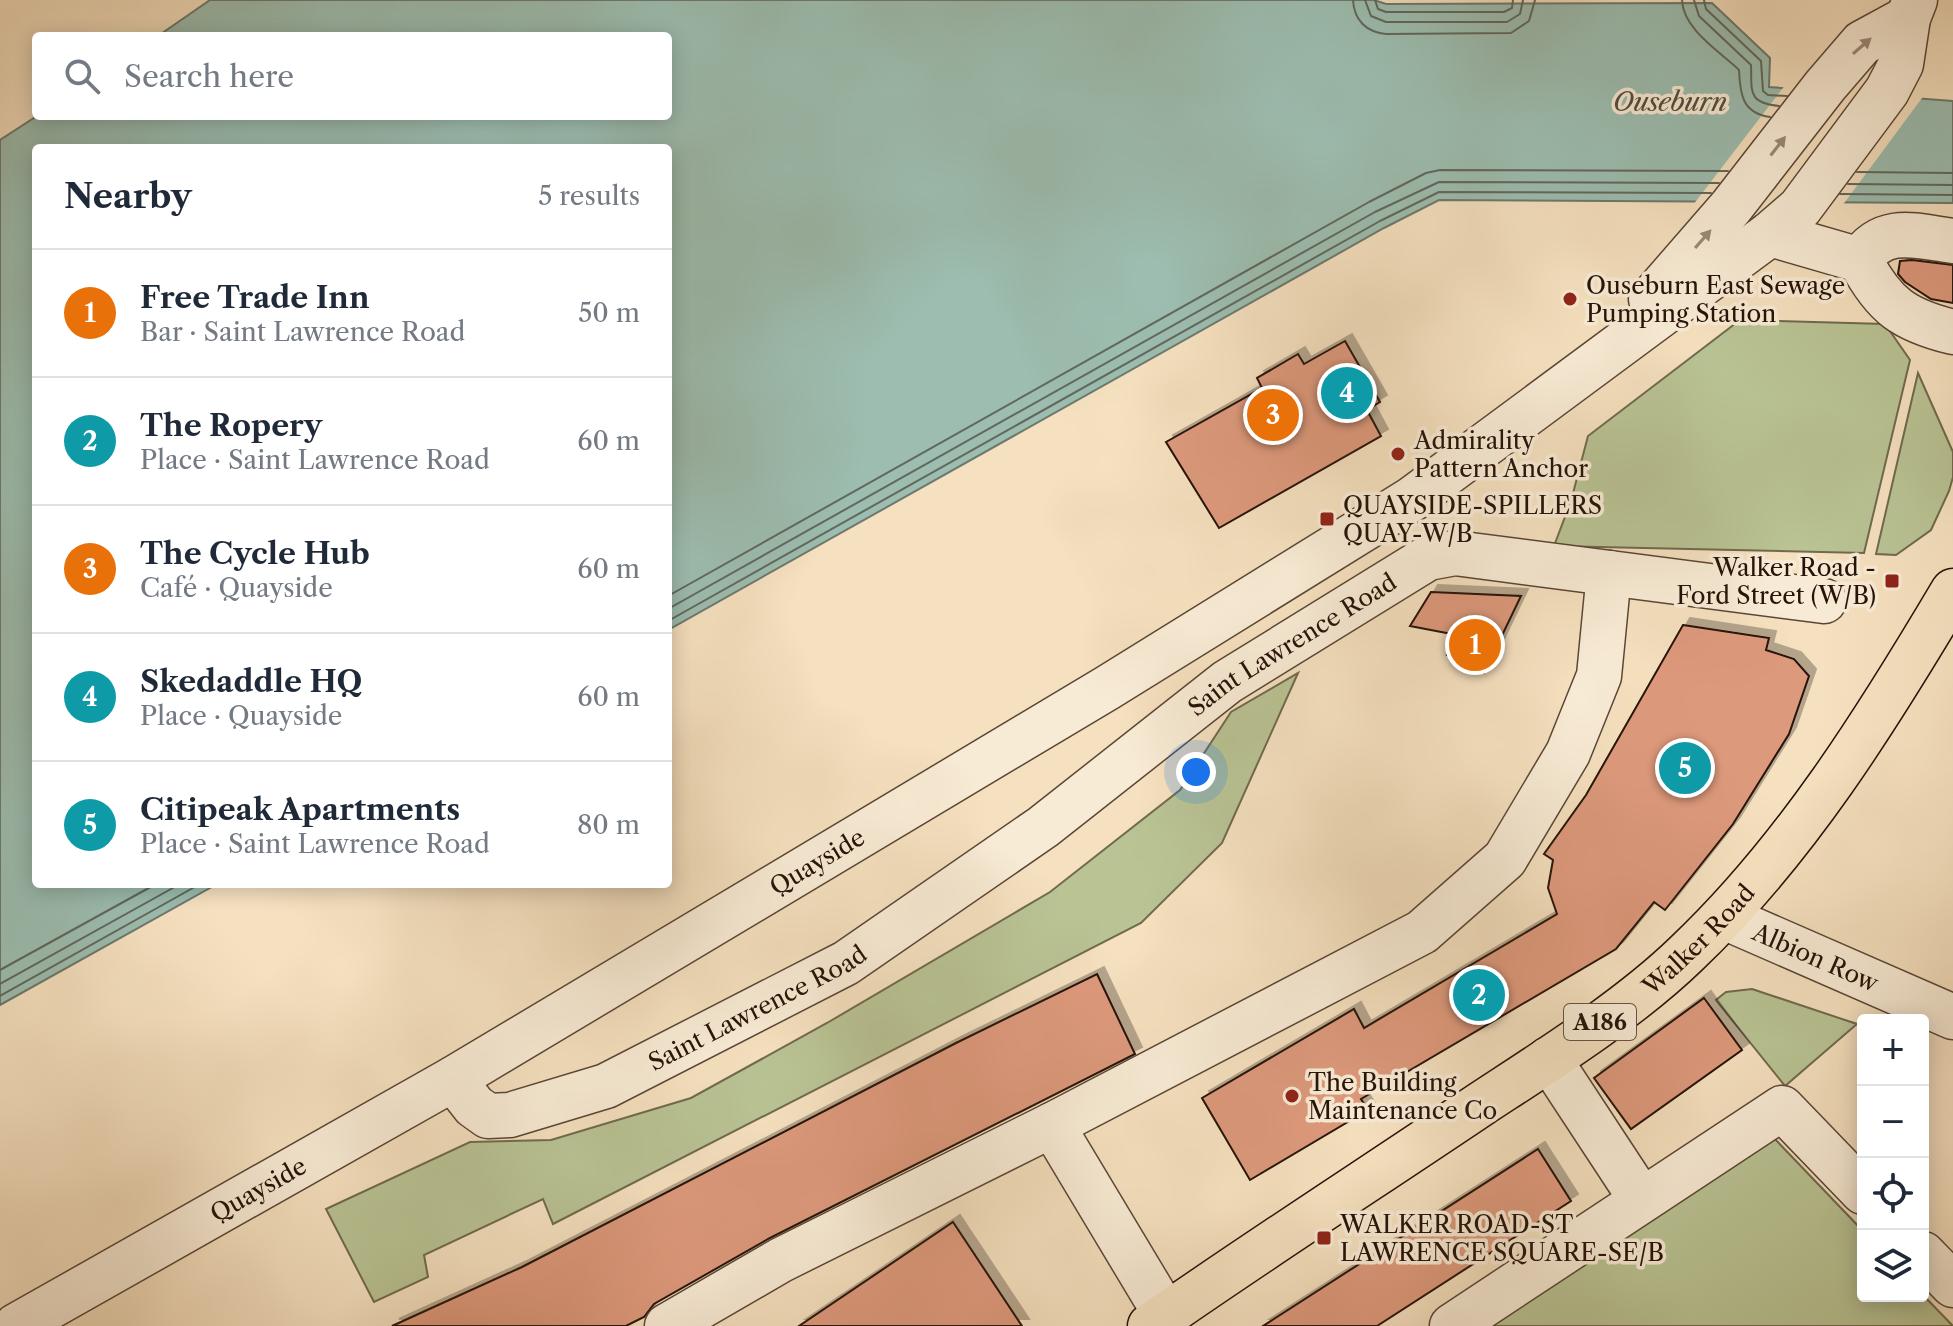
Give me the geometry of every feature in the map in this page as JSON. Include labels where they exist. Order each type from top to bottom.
[{"type":"main road","name":"Walker Road","points":[[1158,1320],[1549,1059],[1683,957],[1724,917],[1813,806],[1950,602]]},
{"type":"street","name":"Quayside","points":[[1597,361],[1731,207],[1862,43],[1912,9]]},
{"type":"street","name":"Quayside","points":[[16,1326],[453,1079],[1119,681],[1421,493],[1785,221],[1887,91],[1901,64],[1912,9]]},
{"type":"street","points":[[1785,221],[1865,253]]},
{"type":"street","points":[[1865,253],[1893,235],[1953,241]]},
{"type":"street","points":[[1865,253],[1873,285],[1895,310],[1923,324],[1953,332]]},
{"type":"street","name":"Saint Lawrence Road","points":[[453,1079],[474,1106],[488,1116],[510,1115],[606,1086],[846,963],[1043,827],[1227,682],[1428,558],[1455,553],[1824,601]]},
{"type":"street","points":[[667,1326],[781,1260],[1052,1125],[1422,932],[1505,859],[1568,753],[1599,676],[1609,573]]},
{"type":"street","name":"Albion Row","points":[[1724,917],[1953,1017]]},
{"type":"street","points":[[1549,1059],[1641,1199]]},
{"type":"street","points":[[1452,1326],[1782,1108],[1857,1186]]},
{"type":"street","points":[[1052,1125],[1158,1320]]},
{"type":"street","points":[[1929,1260],[1953,1285]]},
{"type":"green space","points":[[1740,320],[1885,324],[1910,360],[1864,553],[1554,546],[1571,501],[1588,436]]},
{"type":"green space","points":[[1918,373],[1953,452],[1953,477],[1931,530],[1896,555],[1876,554]]},
{"type":"green space","points":[[1298,673],[1222,843],[1141,923],[553,1224],[543,1199],[424,1255],[428,1277],[374,1302],[326,1209],[470,1142],[551,1140],[691,1098],[827,1023],[1050,892],[1180,790],[1231,712]]},
{"type":"green space","points":[[1752,989],[1857,1024],[1785,1086],[1716,1000],[1726,992]]},
{"type":"green space","points":[[1774,1138],[1857,1225],[1857,1302],[1929,1301],[1953,1326],[1491,1326]]},
{"type":"water","name":"Ouseburn","points":[[210,0],[1712,3],[1770,58],[1769,87],[1953,101],[1953,203],[1439,200],[672,628],[672,144],[32,144],[32,888],[210,888],[0,1005],[0,140],[32,119],[672,120],[672,32],[164,32]]},
{"type":"pier","points":[[1786,84],[1925,94],[1842,206],[1693,205]]},
{"type":"building","points":[[1900,261],[1953,265],[1953,303],[1931,299],[1905,282],[1898,274]]},
{"type":"building","points":[[1345,341],[1380,402],[1367,410],[1381,436],[1219,528],[1166,442],[1262,388],[1257,378],[1298,354],[1304,364]]},
{"type":"building","points":[[1431,592],[1521,596],[1484,673],[1447,655],[1457,635],[1410,626]]},
{"type":"building","points":[[1683,625],[1769,638],[1766,650],[1794,659],[1809,676],[1789,734],[1733,824],[1665,910],[1654,902],[1616,949],[1361,1099],[1368,1110],[1250,1180],[1202,1098],[1354,1009],[1364,1028],[1557,914],[1548,888],[1553,860],[1544,854],[1586,795]]},
{"type":"building","points":[[1097,974],[1135,1054],[770,1238],[654,1304],[644,1317],[626,1326],[392,1326],[522,1267],[956,1043]]},
{"type":"building","points":[[1704,998],[1742,1050],[1631,1129],[1594,1078]]},
{"type":"building","points":[[1538,1149],[1571,1201],[1377,1326],[1263,1326]]},
{"type":"building","points":[[953,1222],[1022,1326],[799,1326]]},
{"type":"place","name":"Ouseburn East Sewage Pumping Station","points":[[1570,299]]},
{"type":"place","name":"Skedaddle HQ","points":[[1347,393]]},
{"type":"place","name":"The Cycle Hub","points":[[1273,415]]},
{"type":"place","name":"Admirality Pattern Anchor","points":[[1398,454]]},
{"type":"place","name":"QUAYSIDE-SPILLERS QUAY-W/B","points":[[1327,519]]},
{"type":"place","name":"Walker Road - Ford Street (W/B)","points":[[1892,581]]},
{"type":"place","name":"Free Trade Inn","points":[[1475,645]]},
{"type":"place","name":"Citipeak Apartments","points":[[1685,768]]},
{"type":"place","name":"The Ropery","points":[[1479,995]]},
{"type":"place","name":"The Building Maintenance Co","points":[[1292,1096]]},
{"type":"place","name":"WALKER ROAD-ST LAWRENCE SQUARE-SE/B","points":[[1324,1238]]}]
